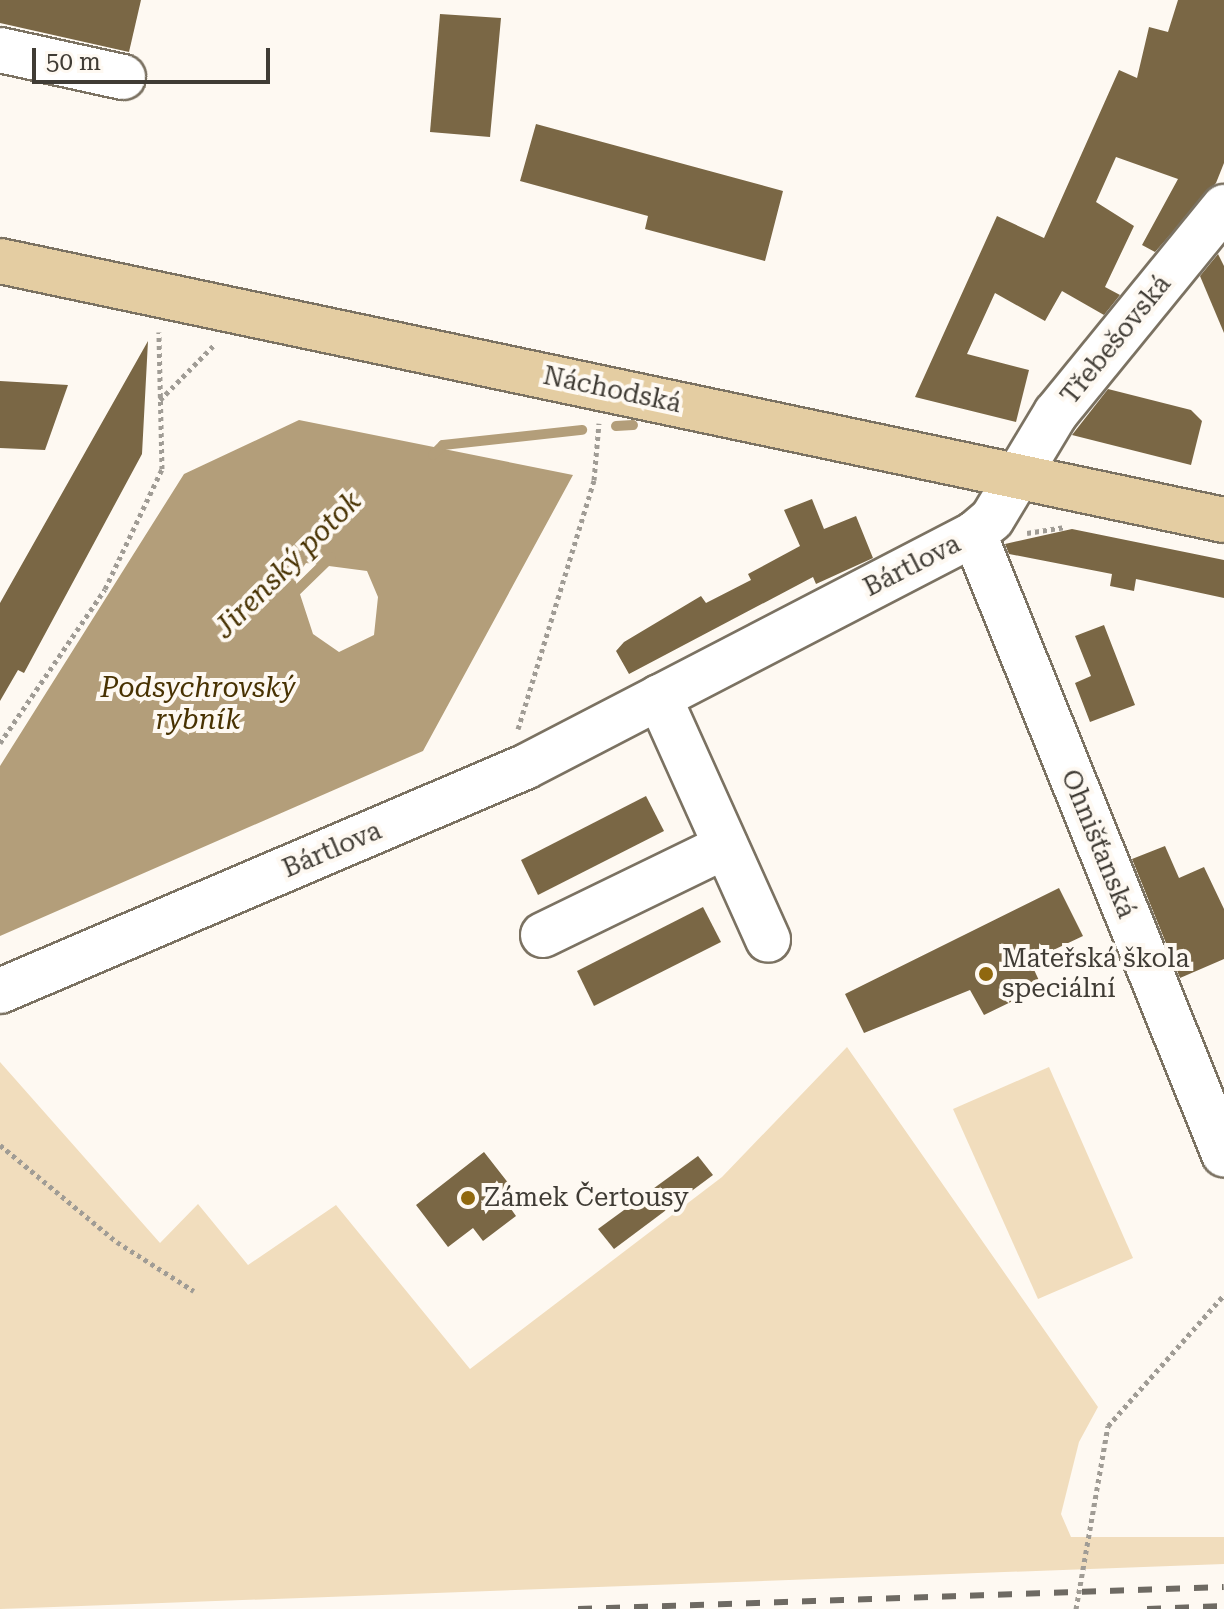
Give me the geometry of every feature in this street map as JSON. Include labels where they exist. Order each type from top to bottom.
[{"type":"main road","name":"Náchodská","points":[[0,261],[1224,520]]},
{"type":"street","points":[[0,50],[123,77]]},
{"type":"street","name":"Třebešovská","points":[[1016,477],[1056,413],[1224,207]]},
{"type":"street","name":"Bártlova","points":[[0,991],[525,767],[974,534],[992,519],[1016,477]]},
{"type":"street","name":"Ohnišťanská","points":[[974,534],[1224,1154]]},
{"type":"street","points":[[659,697],[768,940]]},
{"type":"street","points":[[543,935],[726,846]]},
{"type":"path","points":[[0,743],[105,589],[162,469],[159,323]]},
{"type":"path","points":[[160,400],[222,336]]},
{"type":"path","points":[[517,735],[594,480],[600,418]]},
{"type":"path","points":[[0,1145],[117,1242],[194,1291]]},
{"type":"path","points":[[1076,1609],[1108,1426],[1224,1295]]},
{"type":"shaded area","points":[[847,1047],[1098,1407],[1079,1442],[1061,1514],[1071,1537],[1224,1537],[1224,1564],[0,1609],[0,1062],[160,1243],[198,1204],[248,1265],[336,1205],[470,1369],[722,1177]]},
{"type":"shaded area","points":[[1049,1067],[1133,1258],[1038,1299],[953,1109]]},
{"type":"water","name":"Podsychrovský rybník","points":[[299,420],[573,475],[423,751],[0,936],[0,766],[184,474]],"holes":[[[306,563],[367,571],[378,597],[374,635],[339,652],[313,634],[295,579]]]},
{"type":"building","points":[[0,0],[141,0],[129,52],[0,23]]},
{"type":"building","points":[[1178,0],[1224,0],[1224,163],[1216,183],[1155,252],[1142,245],[1178,179],[1116,157],[1096,202],[1134,226],[1105,287],[1120,295],[1104,315],[1062,291],[1045,321],[995,293],[967,354],[1029,370],[1016,422],[915,397],[997,216],[1044,238],[1119,70],[1137,78],[1149,27],[1168,32]]},
{"type":"building","points":[[440,14],[501,18],[490,137],[430,132]]},
{"type":"building","points":[[536,124],[783,191],[765,261],[645,229],[648,216],[520,181]]},
{"type":"building","points":[[1218,254],[1224,266],[1224,333],[1200,276]]},
{"type":"building","points":[[148,341],[142,454],[24,673],[18,670],[0,701],[0,603]]},
{"type":"building","points":[[0,381],[68,385],[45,450],[0,448]]},
{"type":"building","points":[[1108,389],[1191,410],[1202,421],[1191,465],[1072,435]]},
{"type":"building","points":[[812,499],[824,529],[856,516],[873,558],[816,584],[813,577],[629,674],[616,651],[624,642],[701,596],[706,603],[751,580],[748,574],[800,546],[784,510]]},
{"type":"building","points":[[1072,529],[1224,560],[1224,598],[1136,579],[1134,591],[1110,586],[1112,574],[1009,554],[1005,544]]},
{"type":"building","points":[[1104,625],[1135,705],[1090,722],[1075,683],[1091,676],[1075,636]]},
{"type":"building","points":[[646,796],[664,831],[538,895],[521,860]]},
{"type":"building","points":[[1165,846],[1179,878],[1204,867],[1224,909],[1224,959],[1180,978],[1132,859]]},
{"type":"building","points":[[1059,888],[1083,936],[1030,961],[1042,987],[984,1015],[970,990],[864,1033],[845,994]]},
{"type":"building","points":[[703,907],[721,942],[594,1006],[577,971]]},
{"type":"building","name":"Zámek Čertousy","points":[[484,1152],[516,1193],[506,1202],[516,1216],[483,1241],[473,1228],[448,1247],[416,1205]]},
{"type":"building","points":[[698,1156],[713,1175],[614,1249],[598,1229]]},
{"type":"waterway","name":"Jirenský potok","points":[[616,426],[633,425]]},
{"type":"waterway","name":"Jirenský potok","points":[[433,455],[443,445],[582,430]]},
{"type":"waterway","name":"Jirenský potok","points":[[288,599],[331,557]]},
{"type":"railway","points":[[578,1609],[1224,1587]]},
{"type":"railway","points":[[1147,1609],[1224,1606]]},
{"type":"place","name":"Mateřská škola speciální","points":[[986,974]]},
{"type":"place","name":"Zámek Čertousy","points":[[468,1198]]}]
